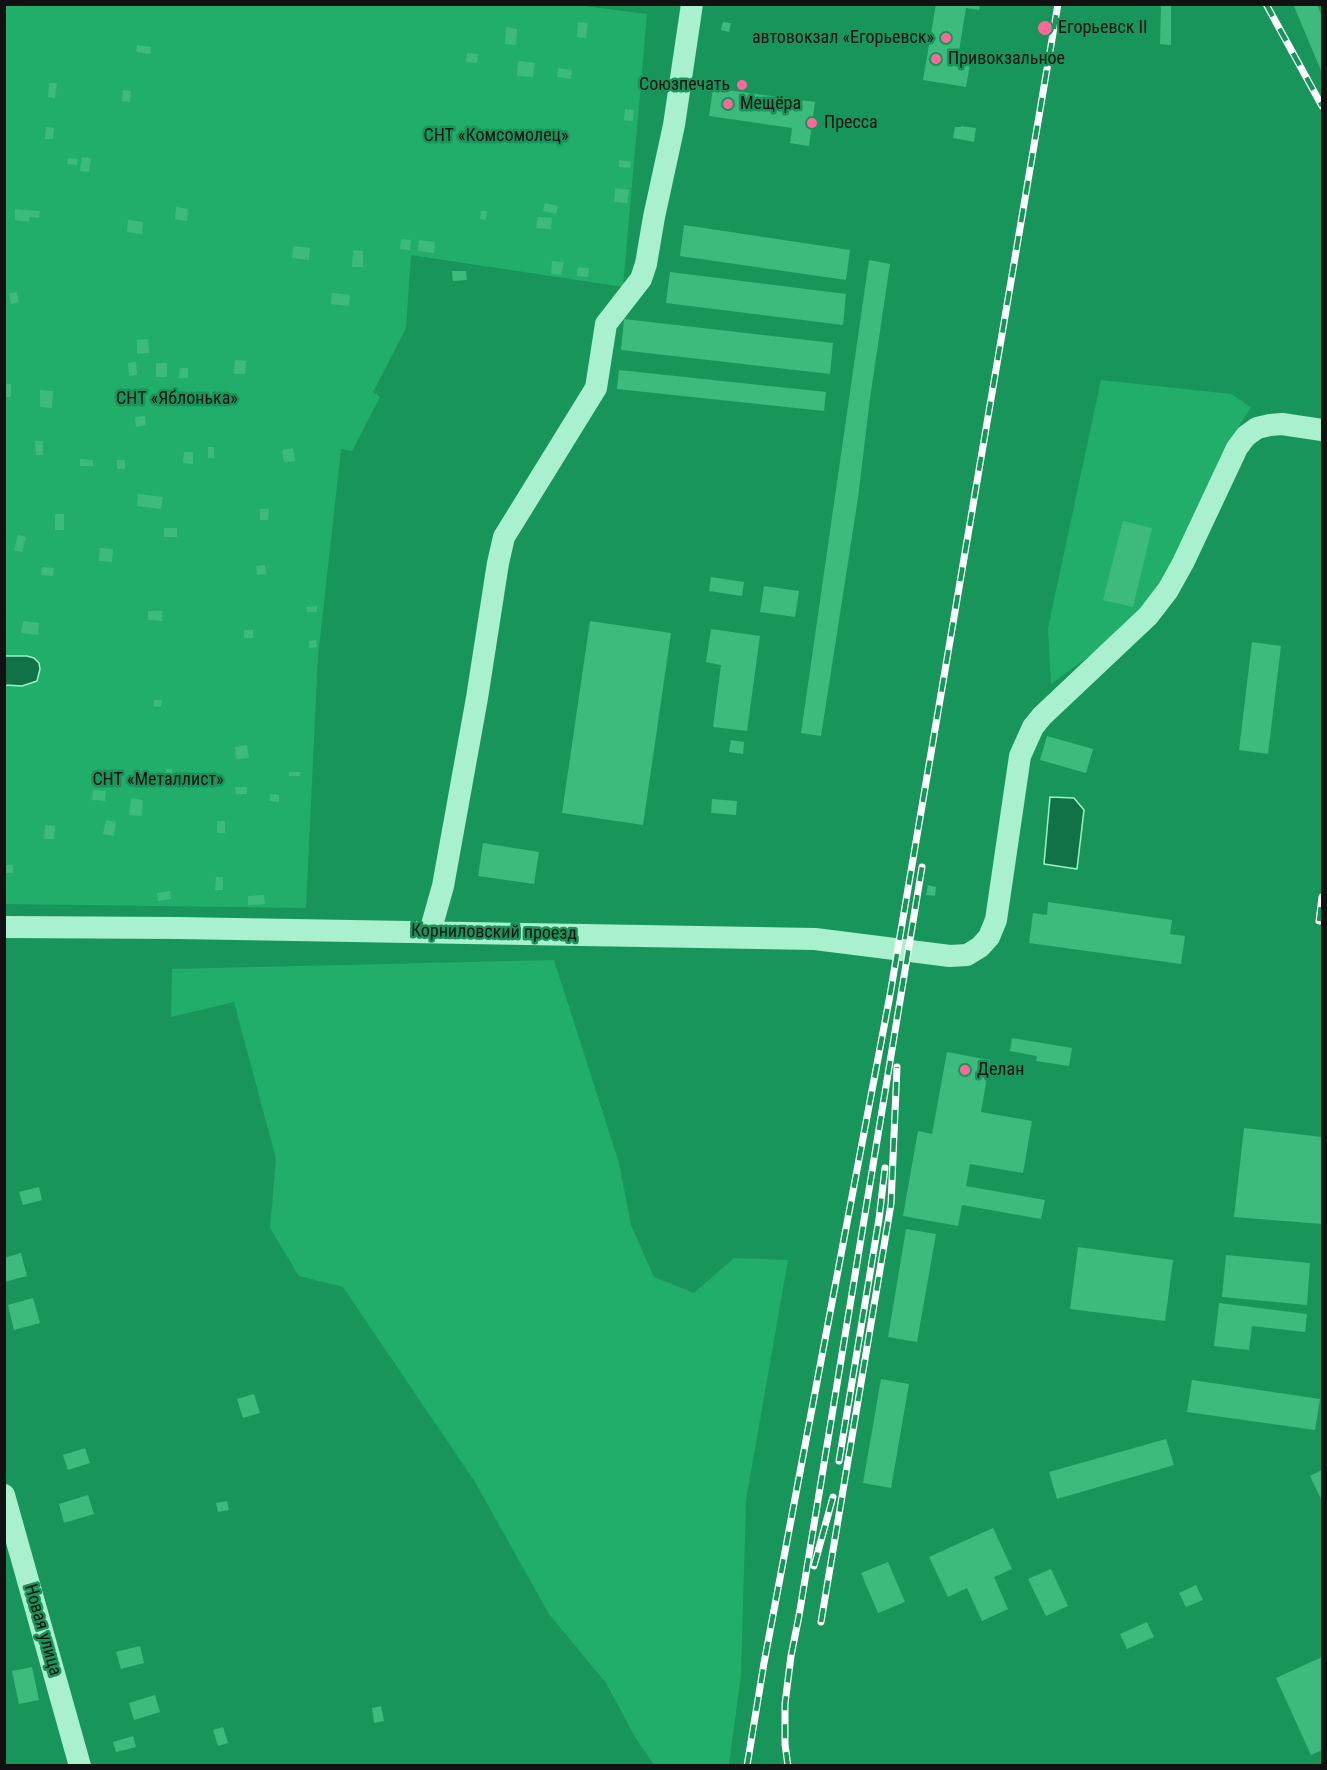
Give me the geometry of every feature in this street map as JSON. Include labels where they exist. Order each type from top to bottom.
[{"type":"street","points":[[430,932],[445,874],[504,537],[596,388],[606,324],[641,279],[674,125],[692,4]]},
{"type":"street","name":"Корниловский проезд","points":[[4,927],[815,939],[950,956],[967,955],[989,937],[996,920],[1020,756],[1033,728],[1042,716],[1148,616],[1168,590],[1237,448],[1246,436],[1257,428],[1270,424],[1323,430]]},
{"type":"street","name":"Новая улица","points":[[4,1495],[81,1766]]},
{"type":"green space","points":[[568,4],[647,14],[623,287],[411,255],[406,328],[373,392],[380,397],[352,451],[341,449],[318,656],[306,908],[5,904],[5,5]]},
{"type":"green space","points":[[1101,380],[1231,394],[1251,407],[1238,428],[1162,589],[1122,632],[1051,684],[1048,628]]},
{"type":"green space","points":[[554,960],[619,1163],[631,1225],[654,1277],[694,1293],[734,1258],[788,1260],[746,1500],[741,1674],[729,1765],[654,1765],[635,1737],[606,1683],[549,1614],[475,1482],[343,1287],[299,1276],[270,1228],[276,1159],[234,1002],[171,1017],[172,969]]},
{"type":"shaded area","points":[[5,656],[34,658],[39,663],[40,669],[37,681],[22,686],[5,685]]},
{"type":"shaded area","points":[[1050,797],[1074,798],[1084,810],[1077,869],[1044,864]]},
{"type":"building","name":"автовокзал «Егорьевск»","points":[[936,4],[980,4],[979,10],[966,8],[959,51],[972,54],[966,87],[923,80]]},
{"type":"building","points":[[1161,4],[1171,4],[1171,45],[1160,44]]},
{"type":"building","points":[[1293,4],[1317,4],[1322,17],[1322,73]]},
{"type":"building","points":[[578,22],[588,23],[586,38],[577,37]]},
{"type":"building","points":[[723,22],[731,23],[729,32],[721,30]]},
{"type":"building","points":[[506,27],[517,29],[516,45],[505,44]]},
{"type":"building","points":[[137,45],[151,47],[150,54],[136,52]]},
{"type":"building","points":[[467,53],[478,54],[477,63],[466,62]]},
{"type":"building","points":[[518,61],[535,63],[533,77],[517,76]]},
{"type":"building","points":[[558,68],[572,70],[571,79],[557,77]]},
{"type":"building","points":[[49,83],[57,83],[55,98],[48,97]]},
{"type":"building","points":[[713,88],[815,102],[809,146],[790,143],[792,128],[709,116]]},
{"type":"building","points":[[123,90],[131,91],[130,102],[122,101]]},
{"type":"building","points":[[625,109],[634,110],[633,121],[624,120]]},
{"type":"building","points":[[46,127],[54,128],[53,139],[45,139]]},
{"type":"building","points":[[955,127],[976,128],[974,142],[953,138]]},
{"type":"building","points":[[82,157],[91,158],[89,172],[80,171]]},
{"type":"building","points":[[68,158],[78,159],[77,165],[67,164]]},
{"type":"building","points":[[619,160],[631,162],[630,168],[619,167]]},
{"type":"building","points":[[615,188],[629,190],[627,203],[614,202]]},
{"type":"building","points":[[545,203],[558,206],[556,214],[543,211]]},
{"type":"building","points":[[176,207],[188,209],[187,221],[175,219]]},
{"type":"building","points":[[15,209],[40,211],[39,218],[30,217],[29,222],[15,220]]},
{"type":"building","points":[[481,211],[487,211],[486,220],[480,219]]},
{"type":"building","points":[[538,217],[552,218],[551,229],[536,228]]},
{"type":"building","points":[[128,220],[143,222],[142,234],[127,232]]},
{"type":"building","points":[[684,225],[850,250],[846,280],[680,256]]},
{"type":"building","points":[[401,239],[411,240],[410,250],[400,249]]},
{"type":"building","points":[[419,240],[435,242],[434,253],[418,251]]},
{"type":"building","points":[[293,246],[310,248],[309,260],[292,258]]},
{"type":"building","points":[[353,250],[363,251],[363,267],[352,267]]},
{"type":"building","points":[[869,260],[890,264],[858,498],[821,736],[801,733]]},
{"type":"building","points":[[552,261],[564,262],[561,275],[551,274]]},
{"type":"building","points":[[578,267],[589,268],[588,277],[577,276]]},
{"type":"building","points":[[452,271],[466,271],[467,280],[453,281]]},
{"type":"building","points":[[670,272],[846,294],[843,325],[666,303]]},
{"type":"building","points":[[17,292],[19,302],[11,304],[9,293]]},
{"type":"building","points":[[332,293],[350,295],[349,306],[331,304]]},
{"type":"building","points":[[624,319],[833,343],[830,374],[621,350]]},
{"type":"building","points":[[148,339],[149,353],[137,354],[137,340]]},
{"type":"building","points":[[235,360],[246,361],[245,374],[234,374]]},
{"type":"building","points":[[136,362],[137,375],[129,376],[128,363]]},
{"type":"building","points":[[156,363],[167,363],[167,377],[156,377]]},
{"type":"building","points":[[180,368],[188,368],[188,378],[179,378]]},
{"type":"building","points":[[619,370],[826,392],[824,411],[617,389]]},
{"type":"building","points":[[4,384],[11,384],[11,397],[4,397]]},
{"type":"building","points":[[40,390],[53,391],[52,408],[40,407]]},
{"type":"building","points":[[145,416],[146,425],[136,427],[135,417]]},
{"type":"building","points":[[35,441],[43,441],[43,455],[36,455]]},
{"type":"building","points":[[208,447],[214,447],[214,458],[208,458]]},
{"type":"building","points":[[293,448],[295,461],[284,462],[282,450]]},
{"type":"building","points":[[184,452],[193,452],[193,464],[183,463]]},
{"type":"building","points":[[80,459],[93,460],[93,466],[80,466]]},
{"type":"building","points":[[117,460],[125,460],[125,469],[117,469]]},
{"type":"building","points":[[138,494],[163,497],[161,509],[137,506]]},
{"type":"building","points":[[260,509],[269,509],[268,520],[260,520]]},
{"type":"building","points":[[55,514],[64,514],[64,530],[55,530]]},
{"type":"building","points":[[1123,521],[1152,528],[1133,607],[1103,600]]},
{"type":"building","points":[[164,528],[177,528],[177,537],[164,537]]},
{"type":"building","points":[[18,535],[26,537],[22,552],[14,550]]},
{"type":"building","points":[[100,548],[113,549],[112,562],[99,561]]},
{"type":"building","points":[[265,565],[266,574],[257,575],[256,566]]},
{"type":"building","points":[[42,567],[54,568],[53,576],[41,575]]},
{"type":"building","points":[[711,577],[744,582],[742,596],[709,591]]},
{"type":"building","points":[[764,586],[799,591],[795,617],[760,612]]},
{"type":"building","points":[[317,606],[317,612],[307,612],[306,607]]},
{"type":"building","points":[[148,611],[162,611],[162,621],[148,620]]},
{"type":"building","points":[[23,621],[39,623],[38,635],[21,633]]},
{"type":"building","points":[[590,621],[671,633],[643,825],[562,813]]},
{"type":"building","points":[[711,629],[760,636],[747,731],[713,727],[721,665],[706,662]]},
{"type":"building","points":[[244,630],[253,630],[253,638],[244,638]]},
{"type":"building","points":[[316,640],[317,647],[309,648],[309,641]]},
{"type":"building","points":[[1252,642],[1281,646],[1268,754],[1239,750]]},
{"type":"building","points":[[154,700],[162,700],[161,707],[154,706]]},
{"type":"building","points":[[1047,736],[1093,749],[1086,773],[1040,760]]},
{"type":"building","points":[[731,740],[744,742],[743,754],[729,752]]},
{"type":"building","points":[[247,745],[249,758],[236,759],[235,747]]},
{"type":"building","points":[[166,769],[172,769],[172,779],[166,778]]},
{"type":"building","points":[[289,772],[300,772],[300,776],[289,776]]},
{"type":"building","points":[[235,787],[247,787],[247,794],[236,794]]},
{"type":"building","points":[[93,790],[106,791],[105,801],[92,800]]},
{"type":"building","points":[[270,794],[279,795],[279,802],[270,801]]},
{"type":"building","points":[[131,798],[143,800],[142,816],[129,815]]},
{"type":"building","points":[[712,799],[737,801],[736,815],[711,813]]},
{"type":"building","points":[[106,820],[116,822],[114,836],[103,834]]},
{"type":"building","points":[[217,821],[225,821],[225,833],[217,833]]},
{"type":"building","points":[[45,825],[55,826],[54,839],[44,839]]},
{"type":"building","points":[[483,843],[539,852],[534,884],[478,876]]},
{"type":"building","points":[[4,865],[13,865],[13,873],[4,873]]},
{"type":"building","points":[[216,877],[223,877],[223,890],[215,890]]},
{"type":"building","points":[[928,885],[936,887],[935,896],[926,895]]},
{"type":"building","points":[[170,891],[171,899],[158,901],[157,893]]},
{"type":"building","points":[[264,895],[265,904],[248,905],[248,896]]},
{"type":"building","points":[[1048,902],[1172,920],[1170,934],[1185,936],[1181,964],[1029,943],[1033,913],[1047,915]]},
{"type":"building","points":[[1012,1038],[1072,1048],[1069,1066],[1036,1061],[1037,1056],[1010,1051]]},
{"type":"building","points":[[947,1052],[990,1060],[981,1112],[1032,1121],[1023,1173],[970,1164],[966,1186],[1045,1200],[1041,1219],[962,1205],[958,1226],[903,1216],[918,1131],[932,1134]]},
{"type":"building","points":[[1244,1128],[1322,1137],[1322,1224],[1234,1217]]},
{"type":"building","points":[[39,1187],[42,1200],[23,1205],[19,1192]]},
{"type":"building","points":[[906,1229],[936,1234],[917,1342],[888,1337]]},
{"type":"building","points":[[1078,1247],[1173,1260],[1165,1321],[1070,1309]]},
{"type":"building","points":[[21,1253],[27,1276],[4,1282],[4,1258]]},
{"type":"building","points":[[1226,1255],[1310,1263],[1307,1305],[1222,1297]]},
{"type":"building","points":[[33,1298],[40,1323],[14,1330],[8,1305]]},
{"type":"building","points":[[1219,1303],[1307,1314],[1305,1332],[1252,1326],[1249,1350],[1214,1346]]},
{"type":"building","points":[[881,1379],[909,1384],[891,1488],[863,1483]]},
{"type":"building","points":[[1192,1380],[1320,1399],[1315,1430],[1187,1412]]},
{"type":"building","points":[[254,1394],[260,1413],[243,1418],[237,1399]]},
{"type":"building","points":[[1166,1439],[1174,1465],[1057,1499],[1049,1472]]},
{"type":"building","points":[[85,1448],[90,1463],[68,1470],[63,1455]]},
{"type":"building","points":[[1322,1470],[1322,1501],[1310,1476]]},
{"type":"building","points":[[88,1495],[94,1514],[64,1523],[59,1504]]},
{"type":"building","points":[[227,1501],[229,1510],[218,1512],[216,1503]]},
{"type":"building","points":[[993,1528],[1012,1569],[994,1577],[1008,1609],[982,1621],[967,1588],[948,1597],[929,1557]]},
{"type":"building","points":[[888,1562],[905,1602],[878,1613],[861,1573]]},
{"type":"building","points":[[1051,1569],[1068,1606],[1046,1616],[1028,1579]]},
{"type":"building","points":[[1196,1585],[1203,1600],[1186,1607],[1179,1593]]},
{"type":"building","points":[[1147,1622],[1154,1637],[1127,1649],[1120,1634]]},
{"type":"building","points":[[140,1646],[144,1663],[121,1669],[116,1652]]},
{"type":"building","points":[[1322,1657],[1322,1750],[1311,1755],[1276,1678]]},
{"type":"building","points":[[32,1667],[39,1700],[19,1704],[12,1671]]},
{"type":"building","points":[[155,1695],[160,1712],[134,1720],[129,1703]]},
{"type":"building","points":[[381,1706],[384,1721],[374,1723],[372,1708]]},
{"type":"building","points":[[223,1727],[228,1743],[218,1746],[213,1730]]},
{"type":"building","points":[[133,1736],[136,1747],[116,1752],[113,1742]]},
{"type":"railway","points":[[747,1766],[764,1663],[890,995],[1058,4]]},
{"type":"railway","points":[[1266,4],[1322,106]]},
{"type":"railway","points":[[788,1766],[785,1744],[785,1704],[791,1656],[922,867]]},
{"type":"railway","points":[[1319,921],[1322,897]]},
{"type":"railway","points":[[821,1622],[891,1204],[897,1067]]},
{"type":"railway","points":[[839,1461],[879,1219],[885,1168]]},
{"type":"railway","points":[[814,1566],[833,1497]]},
{"type":"place","name":"Егорьевск II","points":[[1045,28]]},
{"type":"place","name":"автовокзал «Егорьевск»","points":[[946,38]]},
{"type":"place","name":"Привокзальное","points":[[936,59]]},
{"type":"place","name":"Союзпечать","points":[[742,85]]},
{"type":"place","name":"Мещёра","points":[[728,104]]},
{"type":"place","name":"Пресса","points":[[812,123]]},
{"type":"place","name":"Делан","points":[[965,1070]]},
{"type":"park label","name":"СНТ «Комсомолец»","points":[[496,136]]},
{"type":"park label","name":"СНТ «Яблонька»","points":[[177,399]]},
{"type":"park label","name":"СНТ «Металлист»","points":[[158,780]]}]
